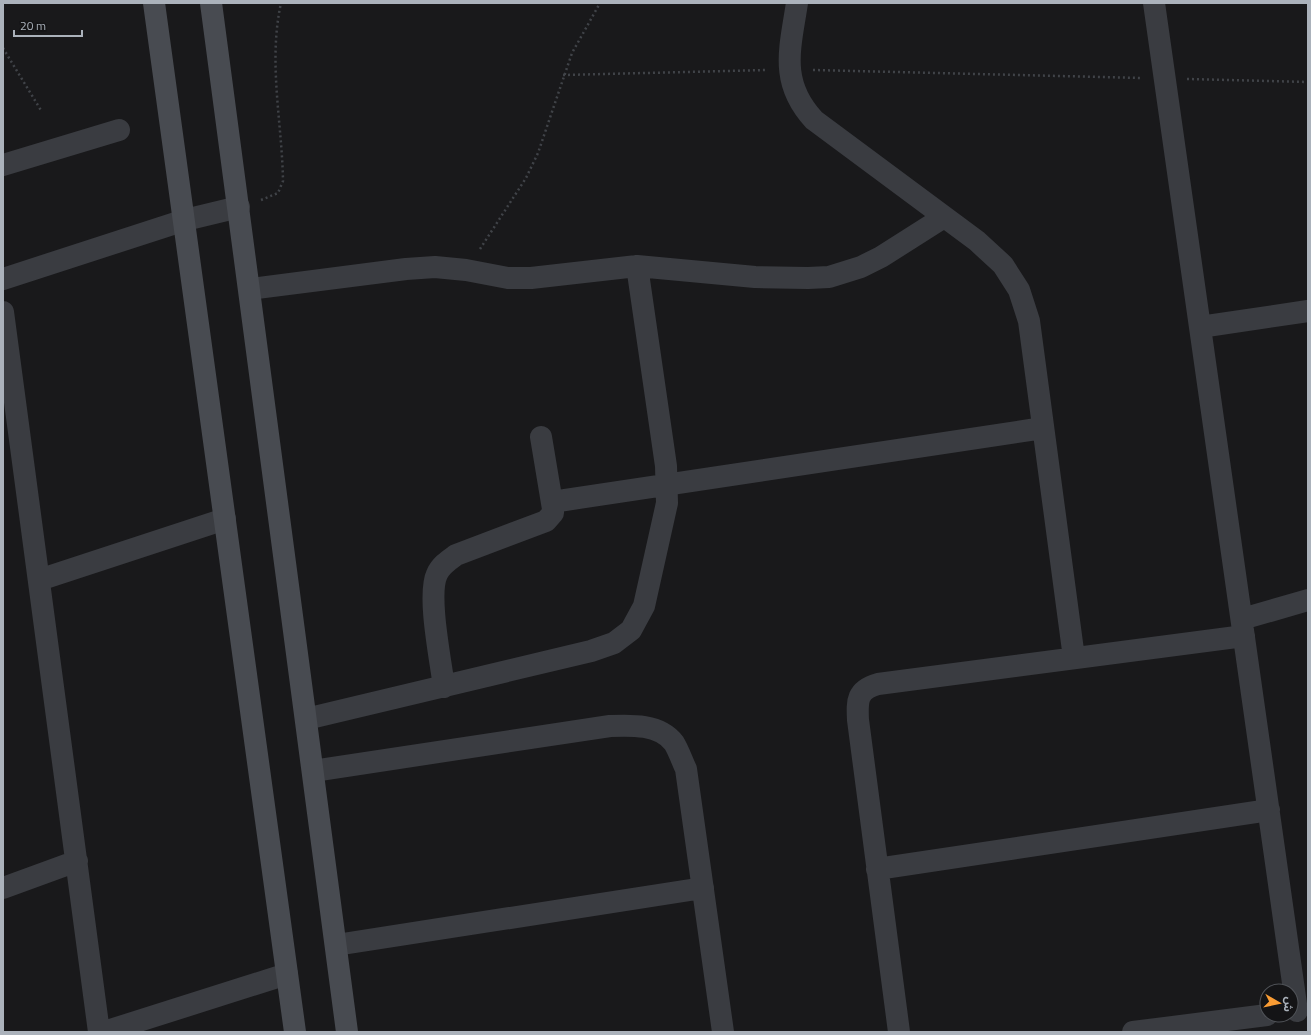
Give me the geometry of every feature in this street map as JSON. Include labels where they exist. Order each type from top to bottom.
[{"type":"street","points":[[154,3],[185,220],[295,1032]]},
{"type":"street","points":[[797,3],[789,70],[796,95],[802,107],[814,120],[977,241],[1003,265],[1018,290],[1029,321],[1074,658]]},
{"type":"street","points":[[1154,3],[1295,983]]},
{"type":"street","points":[[212,10],[347,1032]]},
{"type":"street","points":[[3,166],[119,130]]},
{"type":"street","points":[[3,279],[185,220],[239,207]]},
{"type":"street","points":[[250,289],[406,269],[435,267],[466,270],[508,278],[531,278],[637,266],[755,277],[828,277],[861,266],[881,257],[944,217]]},
{"type":"street","points":[[306,719],[591,651],[614,643],[630,630],[644,606],[662,533],[667,503],[666,466],[637,266]]},
{"type":"street","points":[[1200,327],[1308,311]]},
{"type":"street","points":[[3,312],[100,1032]]},
{"type":"street","points":[[552,502],[1043,428]]},
{"type":"street","points":[[444,687],[433,601],[433,585],[437,574],[444,563],[466,550],[546,521],[553,513],[541,437]]},
{"type":"street","points":[[39,580],[225,518]]},
{"type":"street","points":[[899,1032],[858,720],[857,703],[861,693],[867,687],[878,684],[1074,658],[1243,627],[1308,600]]},
{"type":"street","points":[[313,771],[610,726],[634,725],[657,730],[674,743],[686,769],[723,1032]]},
{"type":"street","points":[[877,870],[1269,810]]},
{"type":"street","points":[[3,888],[77,861]]},
{"type":"street","points":[[336,946],[703,888]]},
{"type":"street","points":[[104,1032],[287,974]]},
{"type":"street","points":[[1133,1032],[1237,1025],[1259,1018]]},
{"type":"path","points":[[239,207],[272,197],[282,188],[283,173],[274,48],[281,3]]},
{"type":"path","points":[[466,270],[526,178],[538,153],[563,75],[572,53],[600,3]]},
{"type":"path","points":[[3,48],[42,112]]},
{"type":"path","points":[[563,75],[789,70],[1308,82]]}]
